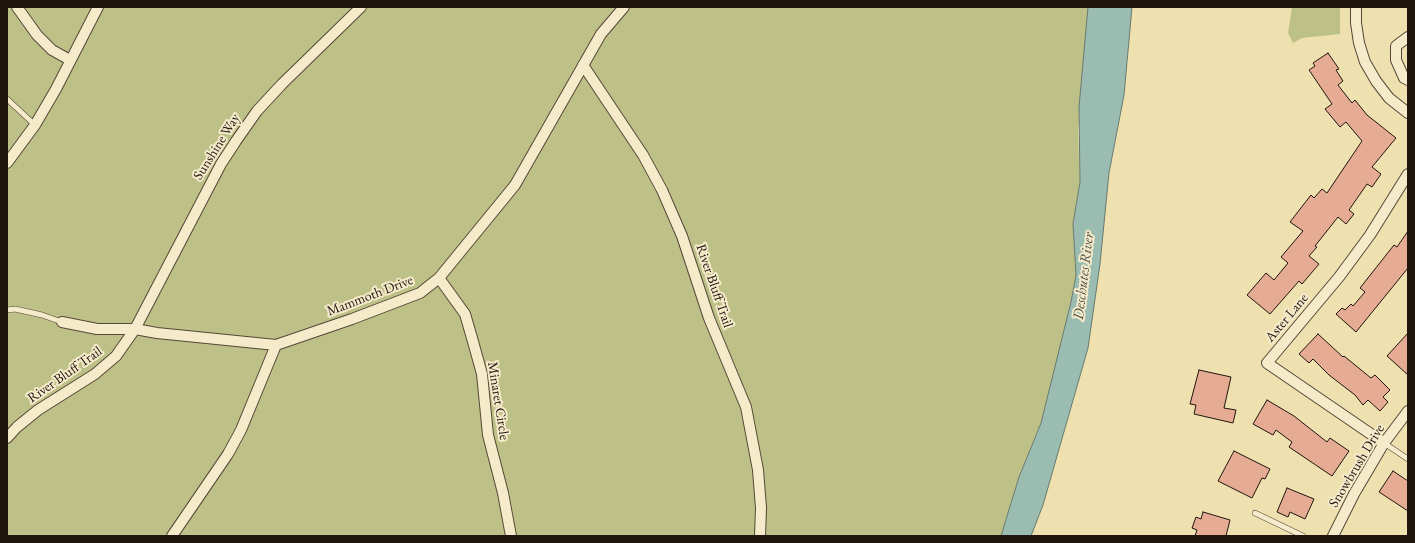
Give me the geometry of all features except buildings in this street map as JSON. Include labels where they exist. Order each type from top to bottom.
[{"type":"street","points":[[17,7],[37,35],[52,50],[70,60]]},
{"type":"street","points":[[7,163],[35,125],[56,89],[98,7]]},
{"type":"street","name":"Sunshine Way","points":[[135,330],[220,164],[236,141],[257,111],[282,84],[361,7]]},
{"type":"street","name":"Mammoth Drive","points":[[62,322],[96,329],[135,330],[157,334],[276,345],[352,319],[420,293],[439,278],[515,185],[601,34],[624,7]]},
{"type":"street","points":[[1356,7],[1356,23],[1359,43],[1365,62],[1376,81],[1389,98],[1408,113]]},
{"type":"street","points":[[1408,37],[1396,46],[1396,60],[1404,78],[1408,80]]},
{"type":"street","name":"River Bluff Trail","points":[[583,65],[643,154],[662,190],[682,236],[710,318],[746,407],[758,470],[761,508],[760,536]]},
{"type":"street","name":"Aster Lane","points":[[1384,443],[1267,363],[1339,277],[1370,235],[1408,174]]},
{"type":"street","name":"Minaret Circle","points":[[439,278],[465,314],[472,338],[482,374],[488,435],[512,536]]},
{"type":"street","name":"River Bluff Trail","points":[[7,438],[17,427],[38,410],[95,374],[116,356],[135,330]]},
{"type":"street","points":[[172,536],[228,454],[240,430],[276,345]]},
{"type":"street","name":"Snowbrush Drive","points":[[1333,536],[1354,494],[1384,443],[1408,411]]},
{"type":"lane","points":[[7,99],[35,125]]},
{"type":"lane","name":"Mammoth Drive","points":[[7,310],[42,315],[62,322]]},
{"type":"lane","points":[[1384,443],[1408,460]]},
{"type":"lane","points":[[1255,514],[1303,536]]},
{"type":"green space","points":[[7,7],[1088,7],[1078,132],[1080,182],[1073,224],[1076,275],[1071,303],[1041,423],[1019,477],[1001,536],[7,536]]},
{"type":"green space","points":[[1292,7],[1340,7],[1340,34],[1302,38],[1293,43],[1288,33]]},
{"type":"water","name":"Deschutes River","points":[[1088,7],[1132,7],[1124,95],[1109,173],[1100,264],[1088,348],[1043,505],[1031,536],[1001,536],[1019,477],[1041,423],[1071,302],[1076,275],[1073,224],[1080,182],[1079,107]]}]
